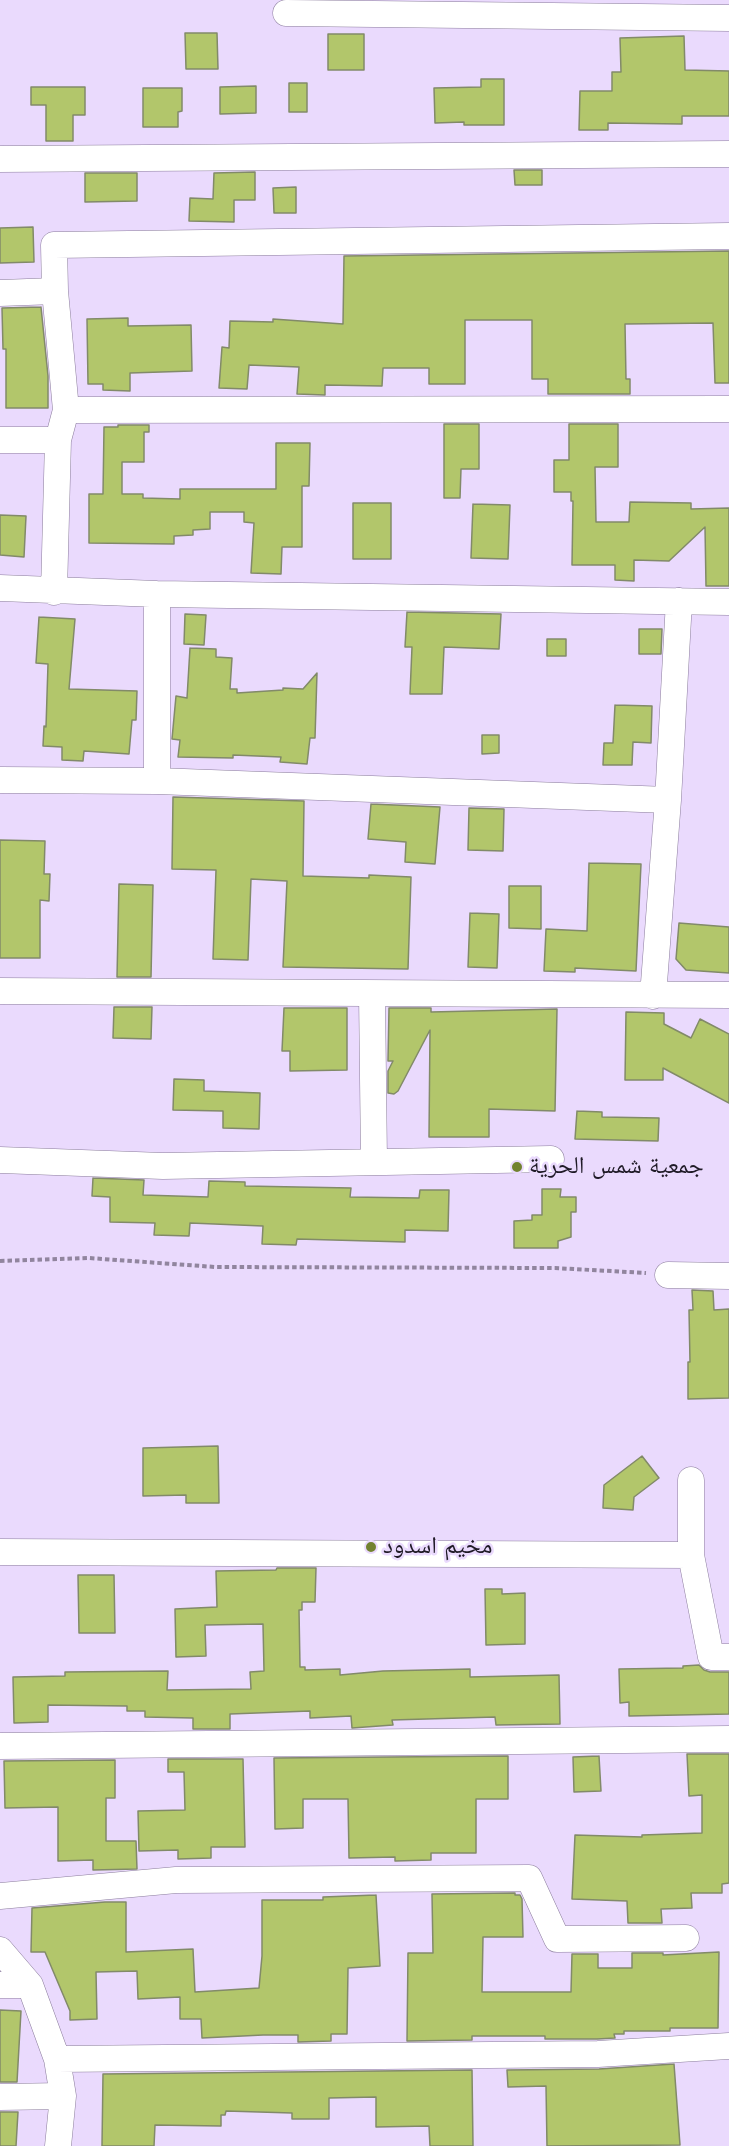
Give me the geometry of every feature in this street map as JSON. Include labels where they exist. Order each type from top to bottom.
[{"type":"street","points":[[286,12],[729,18]]},
{"type":"street","points":[[0,159],[729,154]]},
{"type":"street","points":[[54,592],[58,440],[66,410],[55,291],[54,245],[729,236]]},
{"type":"street","points":[[0,293],[55,291]]},
{"type":"street","points":[[66,410],[729,409]]},
{"type":"street","points":[[0,440],[58,440]]},
{"type":"street","points":[[0,588],[54,592],[157,594],[729,602]]},
{"type":"street","points":[[156,781],[157,594]]},
{"type":"street","points":[[653,996],[668,800],[679,602]]},
{"type":"street","points":[[0,780],[156,781],[668,800]]},
{"type":"street","points":[[0,991],[729,995]]},
{"type":"street","points":[[372,994],[374,1162]]},
{"type":"street","points":[[0,1161],[163,1166],[551,1159]]},
{"type":"street","points":[[668,1275],[729,1276]]},
{"type":"street","points":[[691,1480],[691,1555],[711,1657],[729,1657]]},
{"type":"street","points":[[0,1552],[691,1555]]},
{"type":"street","points":[[0,1746],[729,1739]]},
{"type":"street","points":[[0,1896],[176,1880],[529,1878],[557,1939],[686,1938]]},
{"type":"street","points":[[0,1950],[30,1985],[57,2059],[63,2096],[58,2146]]},
{"type":"street","points":[[0,1985],[30,1985]]},
{"type":"street","points":[[57,2059],[598,2054],[729,2046]]},
{"type":"street","points":[[0,2097],[63,2096]]},
{"type":"path","points":[[0,1261],[89,1258],[215,1267],[555,1268],[668,1275]]},
{"type":"building","points":[[185,33],[217,33],[218,69],[186,69]]},
{"type":"building","points":[[328,34],[364,34],[364,70],[328,70]]},
{"type":"building","points":[[684,36],[685,70],[729,71],[729,116],[682,116],[682,124],[608,123],[608,130],[579,130],[580,91],[612,91],[612,72],[621,72],[620,38]]},
{"type":"building","points":[[481,79],[504,79],[504,125],[464,125],[464,122],[435,123],[434,88],[481,87]]},
{"type":"building","points":[[289,83],[307,83],[307,112],[289,112]]},
{"type":"building","points":[[256,86],[256,113],[220,114],[220,87]]},
{"type":"building","points":[[31,87],[85,87],[85,115],[73,115],[73,141],[46,141],[46,105],[31,105]]},
{"type":"building","points":[[143,88],[182,88],[182,111],[178,112],[178,127],[143,127]]},
{"type":"building","points":[[514,170],[542,170],[542,185],[515,185]]},
{"type":"building","points":[[255,172],[255,200],[234,200],[234,222],[189,221],[190,198],[213,199],[214,173]]},
{"type":"building","points":[[85,173],[137,173],[137,201],[85,202]]},
{"type":"building","points":[[296,187],[296,213],[274,213],[273,188]]},
{"type":"building","points":[[33,227],[34,262],[0,263],[0,228]]},
{"type":"building","points":[[729,251],[729,383],[715,383],[713,323],[625,324],[626,379],[630,379],[630,394],[548,394],[548,379],[532,379],[532,320],[465,320],[465,384],[429,384],[429,368],[383,368],[382,386],[325,385],[325,395],[297,394],[299,367],[249,365],[247,389],[219,388],[222,347],[229,348],[230,321],[273,322],[273,319],[343,324],[344,256]]},
{"type":"building","points":[[41,307],[48,376],[48,408],[6,408],[6,349],[3,349],[2,308]]},
{"type":"building","points":[[128,318],[128,326],[191,325],[192,371],[130,373],[130,391],[103,390],[103,384],[88,384],[87,319]]},
{"type":"building","points":[[444,424],[479,424],[479,469],[461,469],[460,498],[444,498]]},
{"type":"building","points":[[569,424],[618,424],[618,467],[595,467],[596,522],[629,522],[630,502],[691,503],[691,509],[729,508],[729,586],[706,586],[705,527],[669,561],[634,560],[634,581],[615,580],[615,565],[572,565],[573,501],[571,501],[571,492],[554,492],[554,460],[569,460]]},
{"type":"building","points":[[118,425],[149,425],[149,432],[144,432],[144,462],[122,462],[122,494],[143,494],[143,498],[180,499],[180,489],[276,489],[276,443],[310,443],[309,486],[302,486],[302,547],[282,547],[281,574],[251,573],[254,523],[244,522],[244,512],[210,512],[210,529],[193,530],[193,535],[174,536],[174,544],[89,543],[89,494],[103,494],[104,427],[118,427]]},
{"type":"building","points":[[353,503],[391,503],[391,559],[353,559]]},
{"type":"building","points":[[473,504],[510,505],[508,559],[471,558]]},
{"type":"building","points":[[0,515],[26,516],[24,557],[0,555]]},
{"type":"building","points":[[407,612],[501,614],[499,649],[444,647],[442,694],[410,694],[412,647],[405,647]]},
{"type":"building","points":[[185,614],[206,615],[204,645],[184,644]]},
{"type":"building","points":[[39,617],[75,619],[69,689],[137,691],[136,720],[132,720],[129,754],[84,751],[83,761],[62,760],[62,747],[43,746],[44,726],[46,727],[48,664],[36,663]]},
{"type":"building","points":[[639,629],[662,629],[661,654],[639,654]]},
{"type":"building","points":[[547,639],[566,639],[566,656],[547,656]]},
{"type":"building","points":[[190,648],[216,649],[216,657],[232,658],[230,689],[237,689],[237,693],[283,690],[283,688],[303,689],[317,673],[315,738],[310,738],[307,764],[280,762],[281,757],[233,755],[233,758],[178,757],[180,740],[172,739],[176,696],[187,698]]},
{"type":"building","points":[[615,705],[652,706],[651,743],[633,742],[632,765],[603,765],[604,743],[613,743]]},
{"type":"building","points":[[482,735],[499,735],[499,753],[482,754]]},
{"type":"building","points":[[173,797],[304,801],[303,876],[411,877],[408,969],[283,967],[287,881],[251,879],[248,960],[213,959],[216,870],[172,869]]},
{"type":"building","points":[[371,804],[440,807],[435,864],[405,862],[406,842],[368,839]]},
{"type":"building","points":[[469,808],[504,809],[503,851],[468,850]]},
{"type":"building","points":[[0,840],[45,841],[44,874],[50,874],[49,901],[40,900],[40,958],[0,958]]},
{"type":"building","points":[[589,863],[641,864],[636,971],[575,968],[575,972],[544,971],[546,929],[587,931]]},
{"type":"building","points":[[119,884],[153,885],[151,977],[117,977]]},
{"type":"building","points":[[509,886],[541,886],[541,929],[509,928]]},
{"type":"building","points":[[470,913],[499,914],[497,968],[468,967]]},
{"type":"building","points":[[679,923],[729,927],[729,973],[686,970],[676,959]]},
{"type":"building","points":[[114,1007],[152,1007],[151,1039],[113,1038]]},
{"type":"building","points":[[284,1008],[347,1008],[347,1070],[290,1071],[290,1051],[282,1051]]},
{"type":"building","points":[[389,1008],[431,1008],[431,1012],[557,1009],[555,1111],[489,1109],[489,1137],[429,1137],[430,1030],[398,1091],[394,1094],[388,1093],[388,1071],[393,1061],[388,1061]]},
{"type":"building","points":[[626,1012],[664,1013],[664,1024],[691,1038],[700,1019],[729,1034],[729,1103],[663,1068],[663,1080],[625,1080]]},
{"type":"building","points":[[174,1079],[204,1080],[204,1091],[260,1093],[259,1129],[223,1128],[223,1111],[173,1110]]},
{"type":"building","points":[[577,1111],[602,1112],[602,1117],[659,1118],[658,1141],[575,1139]]},
{"type":"building","points":[[93,1178],[144,1180],[143,1195],[208,1197],[209,1181],[245,1182],[245,1186],[351,1188],[350,1197],[419,1198],[420,1190],[449,1190],[448,1231],[405,1230],[405,1242],[297,1239],[296,1245],[262,1244],[263,1226],[190,1223],[189,1236],[154,1235],[155,1223],[110,1222],[110,1197],[92,1196]]},
{"type":"building","points":[[542,1189],[561,1189],[560,1197],[576,1197],[576,1212],[571,1212],[571,1237],[558,1241],[558,1248],[514,1248],[514,1221],[532,1220],[532,1215],[542,1215]]},
{"type":"building","points":[[692,1290],[713,1291],[714,1310],[729,1309],[729,1398],[688,1399],[689,1310],[693,1310]]},
{"type":"building","points":[[218,1446],[219,1503],[186,1503],[186,1495],[143,1496],[143,1448]]},
{"type":"building","points":[[642,1456],[659,1478],[634,1497],[633,1510],[603,1508],[604,1485]]},
{"type":"building","points":[[277,1568],[316,1568],[315,1602],[302,1602],[302,1610],[299,1610],[300,1667],[305,1667],[305,1670],[340,1669],[340,1675],[383,1671],[470,1669],[470,1677],[559,1675],[560,1724],[496,1725],[495,1717],[392,1720],[393,1725],[352,1728],[351,1716],[310,1718],[310,1711],[230,1714],[230,1729],[193,1729],[193,1718],[145,1717],[145,1711],[127,1711],[127,1706],[48,1705],[48,1722],[14,1723],[13,1677],[65,1676],[65,1672],[168,1671],[167,1690],[251,1689],[250,1672],[264,1671],[263,1624],[205,1625],[206,1656],[176,1657],[175,1609],[217,1607],[216,1571],[276,1570]]},
{"type":"building","points":[[78,1575],[114,1575],[115,1633],[79,1633]]},
{"type":"building","points":[[485,1589],[502,1589],[502,1594],[525,1593],[525,1644],[486,1645]]},
{"type":"building","points":[[699,1665],[710,1672],[729,1672],[729,1714],[629,1716],[629,1702],[620,1703],[619,1669],[683,1668],[683,1666]]},
{"type":"building","points":[[687,1754],[729,1754],[729,1883],[722,1884],[722,1893],[691,1893],[692,1908],[661,1909],[662,1923],[628,1923],[627,1901],[572,1899],[575,1835],[642,1837],[642,1835],[702,1833],[702,1795],[689,1796]]},
{"type":"building","points":[[508,1756],[508,1799],[476,1799],[476,1853],[431,1853],[431,1860],[395,1861],[395,1857],[349,1858],[348,1799],[303,1799],[303,1828],[275,1829],[274,1758]]},
{"type":"building","points":[[599,1756],[601,1791],[574,1792],[573,1757]]},
{"type":"building","points":[[168,1759],[243,1759],[245,1847],[211,1847],[211,1858],[178,1859],[178,1850],[139,1851],[138,1811],[185,1810],[184,1772],[168,1772]]},
{"type":"building","points":[[115,1760],[115,1798],[106,1798],[106,1841],[136,1841],[137,1869],[93,1870],[93,1860],[58,1861],[58,1807],[5,1808],[4,1761]]},
{"type":"building","points":[[515,1893],[522,1899],[523,1937],[483,1937],[482,1992],[571,1992],[572,1954],[598,1954],[598,1968],[632,1968],[632,1953],[663,1953],[663,1955],[719,1952],[718,2028],[624,2031],[624,2034],[614,2034],[615,2038],[597,2039],[472,2036],[472,2040],[407,2041],[408,1953],[433,1953],[432,1894]]},
{"type":"building","points":[[376,1895],[380,1966],[348,1968],[347,2034],[331,2034],[331,2041],[298,2042],[298,2035],[202,2038],[201,2019],[180,2019],[180,1997],[138,1999],[137,1971],[96,1972],[97,2019],[70,2020],[70,2011],[45,1952],[31,1952],[32,1908],[126,1902],[126,1952],[193,1949],[195,1992],[259,1988],[262,1956],[262,1900],[323,1900],[323,1897]]},
{"type":"building","points":[[0,2010],[21,2011],[17,2082],[0,2082]]},
{"type":"building","points":[[674,2064],[680,2145],[547,2146],[546,2086],[508,2087],[507,2070],[599,2069]]},
{"type":"building","points":[[472,2070],[473,2146],[430,2146],[429,2126],[376,2127],[376,2097],[329,2098],[329,2119],[292,2119],[292,2113],[226,2111],[225,2115],[221,2115],[221,2126],[155,2125],[154,2146],[102,2146],[103,2074]]},
{"type":"building","points":[[0,2112],[18,2112],[16,2146],[0,2146]]},
{"type":"place","name":"جمعية شمس الحرية","points":[[517,1167]]},
{"type":"place","name":"مخيم اسدود","points":[[371,1547]]}]
